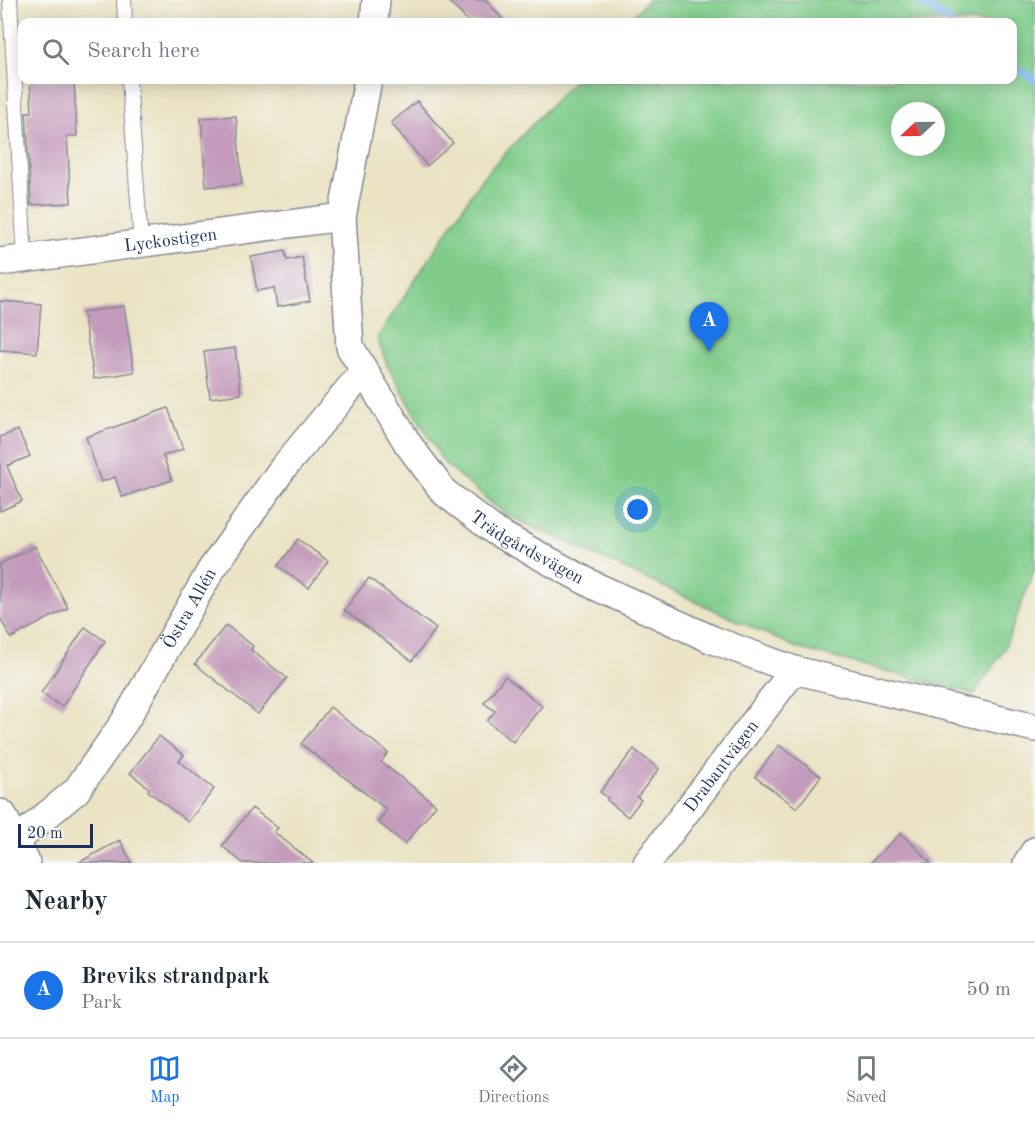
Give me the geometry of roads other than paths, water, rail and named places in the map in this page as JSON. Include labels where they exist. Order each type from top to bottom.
[{"type":"street","points":[[374,18],[376,0]]},
{"type":"street","name":"Trädgårdsvägen","points":[[367,84],[342,217],[350,347],[408,444],[444,492],[496,532],[595,586],[713,640],[794,670],[1035,728]]},
{"type":"street","name":"Lyckostigen","points":[[13,260],[342,217]]},
{"type":"street","name":"Östra Allén","points":[[9,844],[76,791],[125,721],[211,570],[283,468],[364,371]]},
{"type":"street","name":"Drabantvägen","points":[[647,863],[794,670]]},
{"type":"street","points":[[1027,863],[1035,850]]},
{"type":"lane","points":[[10,0],[13,260]]},
{"type":"lane","points":[[124,0],[125,18]]},
{"type":"lane","points":[[129,84],[141,243]]},
{"type":"waterway","points":[[917,0],[944,18]]},
{"type":"waterway","points":[[1017,68],[1035,80]]},
{"type":"place","name":"Breviks strandpark","points":[[709,352]]}]
